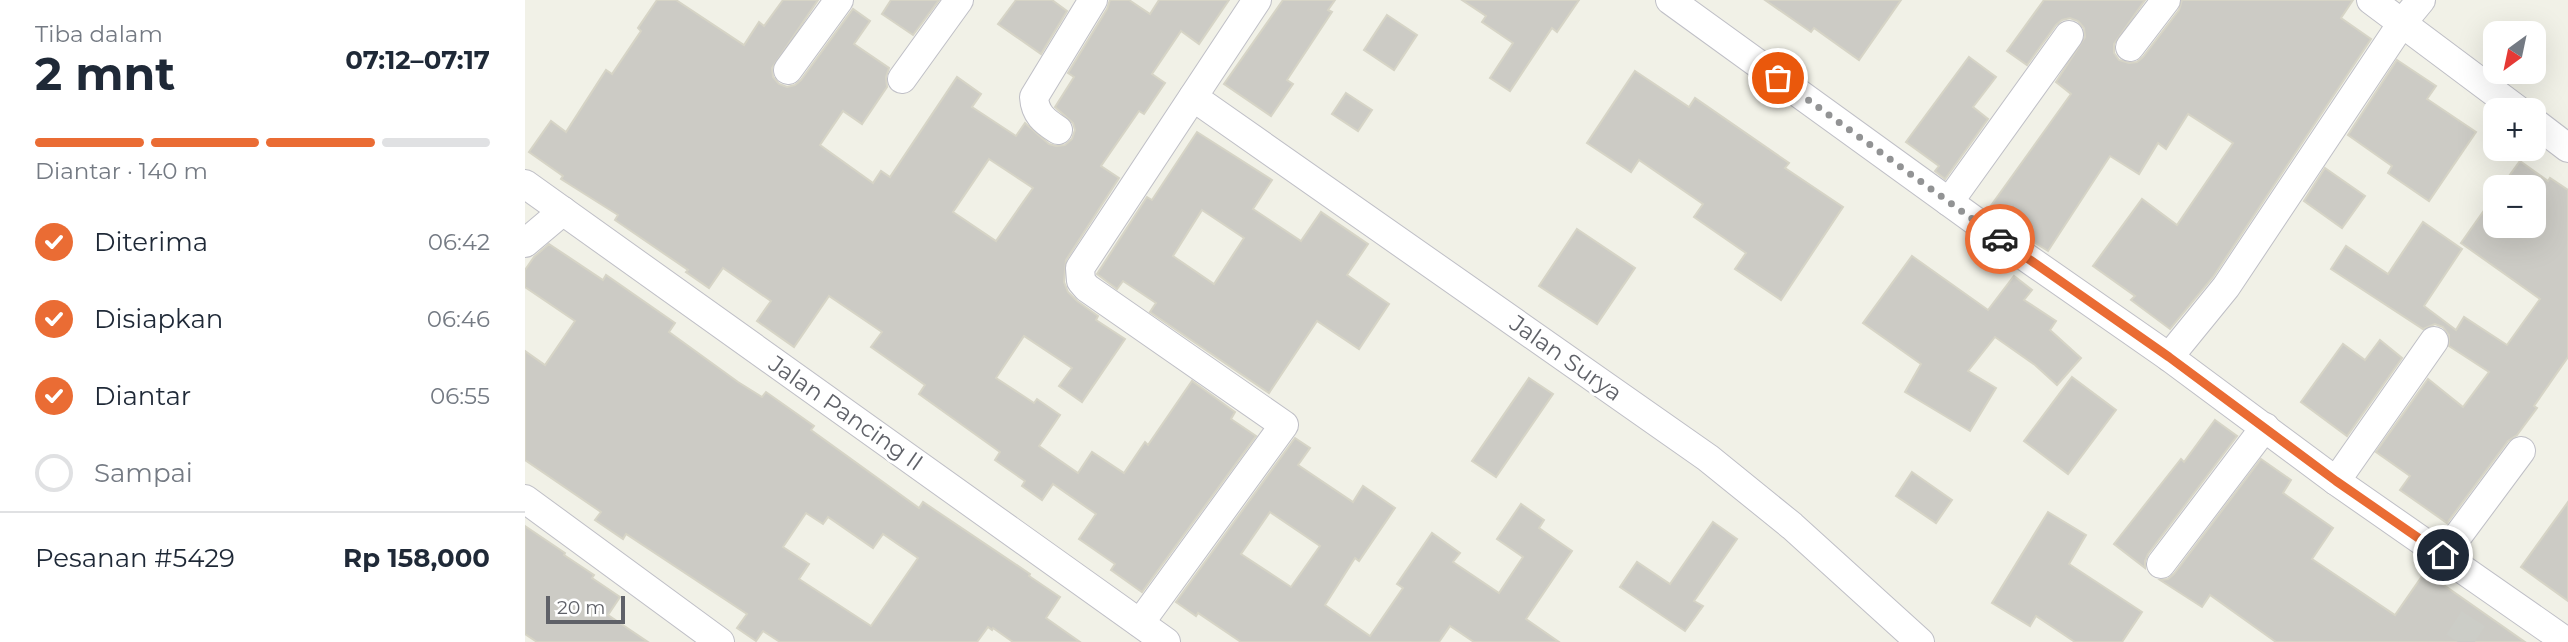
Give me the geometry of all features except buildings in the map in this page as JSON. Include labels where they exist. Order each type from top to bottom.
[{"type":"street","points":[[788,70],[839,0]]},
{"type":"street","points":[[902,79],[959,0]]},
{"type":"street","points":[[1058,130],[1042,119],[1034,108],[1034,97],[1093,0]]},
{"type":"street","points":[[1140,623],[1284,425],[1087,288],[1079,274],[1086,257],[1257,0]]},
{"type":"street","points":[[1670,0],[2169,357],[2336,481],[2443,555],[2486,600],[2567,642]]},
{"type":"street","points":[[2130,47],[2165,0]]},
{"type":"street","points":[[2371,0],[2502,98]]},
{"type":"street","points":[[2169,357],[2226,286],[2402,23],[2421,0]]},
{"type":"street","points":[[1949,202],[2069,35]]},
{"type":"street","name":"Jalan Surya","points":[[1193,97],[1709,458],[1792,526],[1920,642]]},
{"type":"street","points":[[2546,131],[2568,148]]},
{"type":"street","name":"Jalan Pancing II","points":[[525,184],[1166,642]]},
{"type":"street","points":[[525,243],[563,211]]},
{"type":"street","points":[[2336,481],[2434,341]]},
{"type":"street","points":[[2161,564],[2265,427]]},
{"type":"street","points":[[2443,555],[2521,451]]},
{"type":"street","points":[[525,499],[720,642]]},
{"type":"tunnel","points":[[2458,642],[2479,610]]},
{"type":"way so far","points":[[1778,78],[2000,239]]},
{"type":"route","points":[[2000,239],[2443,555]]}]
